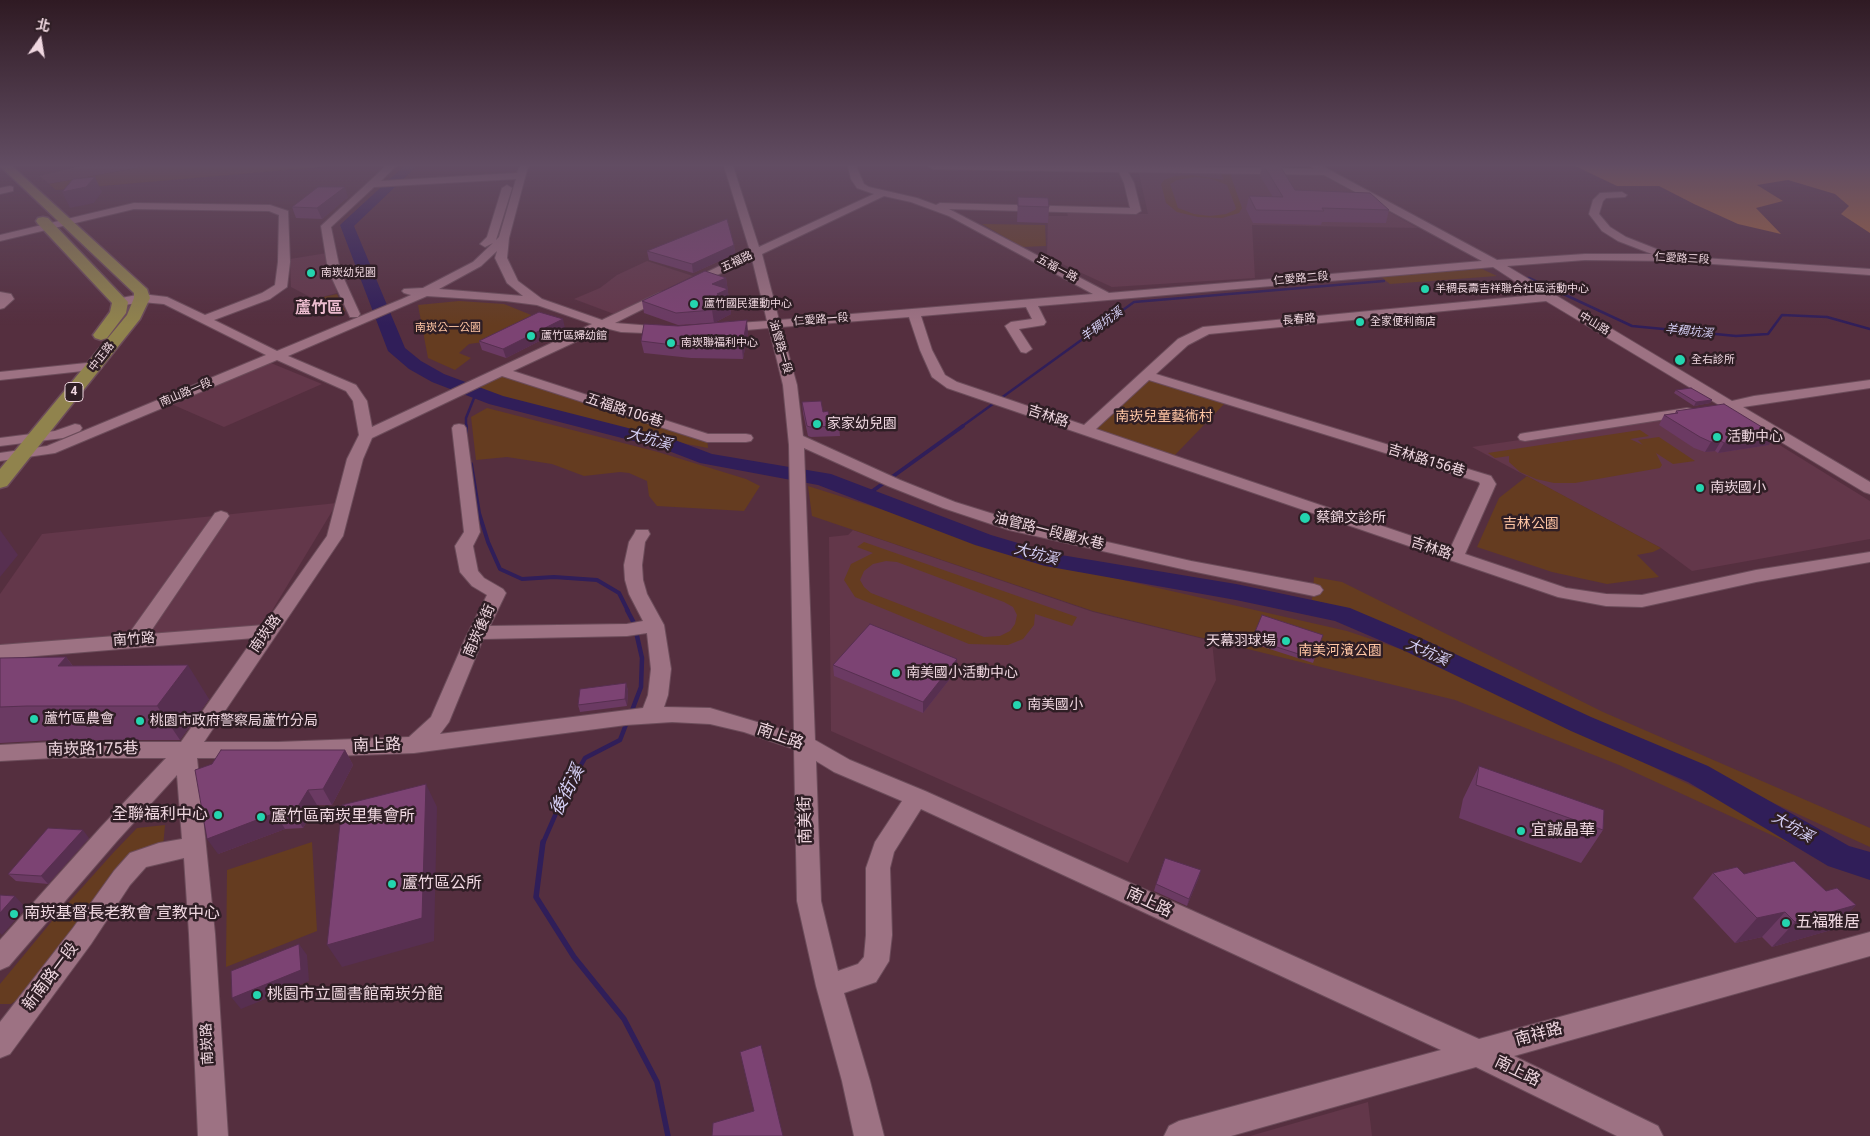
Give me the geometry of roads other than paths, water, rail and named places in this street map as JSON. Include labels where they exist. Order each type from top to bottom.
[{"type":"main road","points":[[42,219],[120,302]]},
{"type":"main road","points":[[61,219],[142,292],[142,298]]},
{"type":"main road","name":"中正路","points":[[8,450],[36,438],[96,366],[134,316],[142,298]]},
{"type":"main road","name":"中正路","points":[[0,482],[8,450],[118,313],[120,302]]},
{"type":"street","points":[[0,238],[77,219]]},
{"type":"street","points":[[203,320],[266,296],[281,288],[284,262],[284,219]]},
{"type":"street","points":[[334,219],[326,226],[334,270],[362,314]]},
{"type":"street","points":[[362,314],[407,296],[447,273],[474,254],[492,238],[499,219]]},
{"type":"street","points":[[508,219],[501,258],[513,283],[539,302]]},
{"type":"street","name":"油管路一段","points":[[745,219],[787,369],[796,442],[798,497]]},
{"type":"street","name":"五福路","points":[[366,435],[828,219]]},
{"type":"street","name":"五福一路","points":[[960,219],[1106,296]]},
{"type":"street","name":"中山路","points":[[1411,219],[1495,263],[1548,297],[1870,489]]},
{"type":"street","points":[[1598,219],[1606,229],[1622,239],[1670,258]]},
{"type":"street","points":[[362,314],[393,298],[425,292],[477,264],[504,238]]},
{"type":"street","name":"仁愛路三段","points":[[1495,263],[1604,256],[1670,258],[1870,272]]},
{"type":"street","name":"仁愛路二段","points":[[1106,296],[1495,263]]},
{"type":"street","points":[[425,292],[539,302],[602,324],[621,328],[680,331]]},
{"type":"street","points":[[0,296],[7,297],[8,299],[0,306]]},
{"type":"street","name":"仁愛路一段","points":[[709,329],[1106,296]]},
{"type":"street","name":"長春路","points":[[1087,430],[1183,342],[1207,330],[1548,297]]},
{"type":"street","points":[[120,302],[142,298],[167,301],[272,353],[351,388],[360,401],[366,435]]},
{"type":"street","points":[[1026,349],[1012,326],[1040,322],[1030,303]]},
{"type":"street","name":"吉林路","points":[[914,313],[926,350],[939,376],[952,385],[1454,557],[1564,592],[1606,600],[1642,601],[1756,576],[1870,557]]},
{"type":"street","name":"南山路一段","points":[[8,450],[50,450],[362,314]]},
{"type":"street","name":"南山路一段","points":[[36,438],[58,435],[272,353]]},
{"type":"street","points":[[0,376],[96,366]]},
{"type":"street","name":"五福路106巷","points":[[503,372],[707,438],[746,438]]},
{"type":"street","name":"吉林路156巷","points":[[1147,375],[1485,479],[1488,484],[1454,557]]},
{"type":"street","points":[[1525,437],[1732,406],[1754,400],[1870,384]]},
{"type":"street","points":[[1849,387],[1870,398]]},
{"type":"street","name":"南崁後街","points":[[414,745],[439,722],[477,632],[497,593],[478,582],[468,572],[464,546],[472,532],[459,428]]},
{"type":"street","name":"南崁路","points":[[214,1136],[202,934],[186,751],[336,536],[355,459],[366,435]]},
{"type":"street","name":"油管路一段麗水巷","points":[[796,442],[949,505],[1015,526],[1191,566],[1314,590]]},
{"type":"street","name":"南美街","points":[[798,497],[808,901],[869,1136]]},
{"type":"street","points":[[135,640],[221,516]]},
{"type":"street","points":[[638,716],[658,695],[661,669],[652,626],[634,580],[633,565],[637,542],[642,534]]},
{"type":"street","points":[[477,632],[628,630],[652,626]]},
{"type":"street","name":"南竹路","points":[[0,652],[268,631]]},
{"type":"street","name":"南上路","points":[[186,751],[414,745],[638,716],[672,714],[710,716],[746,725],[804,744],[842,766],[918,798],[1476,1052],[1648,1136]]},
{"type":"street","name":"南崁路175巷","points":[[0,753],[64,750],[186,751]]},
{"type":"street","points":[[0,958],[109,834],[186,751]]},
{"type":"street","points":[[829,986],[867,973],[876,961],[879,935],[878,868],[882,849],[918,798]]},
{"type":"street","name":"新南路一段","points":[[0,1044],[82,936],[122,878],[138,860],[159,853],[194,846]]},
{"type":"street","name":"南祥路","points":[[1179,1136],[1870,944]]},
{"type":"waterway","name":"大坑溪","points":[[353,219],[347,225],[397,351],[415,365],[438,378],[496,400],[668,444],[707,459],[823,479],[983,540],[1053,561],[1236,592],[1341,614],[1414,645],[1581,724],[1698,774],[1839,856],[1870,866]]},
{"type":"waterway","name":"羊稠坑溪","points":[[1522,278],[1529,278],[1632,326],[1736,336],[1768,334],[1782,315],[1827,317],[1870,329]]},
{"type":"waterway","name":"羊稠坑溪","points":[[961,427],[1134,302],[1384,281]]},
{"type":"waterway","name":"後街溪","points":[[466,432],[466,418],[476,393]]},
{"type":"waterway","name":"羊稠坑溪","points":[[867,495],[963,426]]},
{"type":"waterway","name":"後街溪","points":[[471,464],[479,513],[488,542],[500,569],[522,579],[554,577],[597,580],[619,593],[628,611]]},
{"type":"waterway","name":"後街溪","points":[[627,610],[634,623],[642,658],[641,687],[631,713]]},
{"type":"waterway","name":"後街溪","points":[[543,843],[564,795],[585,758],[620,740],[627,722]]},
{"type":"waterway","name":"後街溪","points":[[543,842],[536,897],[574,957],[624,1019],[657,1082],[668,1136]]},
{"type":"place","name":"南崁幼兒園","points":[[311,273]]},
{"type":"place","name":"羊稠長壽吉祥聯合社區活動中心","points":[[1425,289]]},
{"type":"place","name":"蘆竹國民運動中心","points":[[694,304]]},
{"type":"place","name":"全家便利商店","points":[[1360,322]]},
{"type":"place","name":"蘆竹區婦幼館","points":[[531,336]]},
{"type":"place","name":"南崁聯福利中心","points":[[671,343]]},
{"type":"place","name":"全右診所","points":[[1680,360]]},
{"type":"place","name":"家家幼兒園","points":[[817,424]]},
{"type":"place","name":"活動中心","points":[[1717,437]]},
{"type":"place","name":"南崁國小","points":[[1700,488]]},
{"type":"place","name":"蔡錦文診所","points":[[1305,518]]},
{"type":"place","name":"天幕羽球場","points":[[1286,641]]},
{"type":"place","name":"南美國小活動中心","points":[[896,673]]},
{"type":"place","name":"南美國小","points":[[1017,705]]},
{"type":"place","name":"蘆竹區農會","points":[[34,719]]},
{"type":"place","name":"桃園市政府警察局蘆竹分局","points":[[140,721]]},
{"type":"place","name":"全聯福利中心","points":[[218,815]]},
{"type":"place","name":"蘆竹區南崁里集會所","points":[[261,817]]},
{"type":"place","name":"宜誠晶華","points":[[1521,831]]},
{"type":"place","name":"蘆竹區公所","points":[[392,884]]},
{"type":"place","name":"南崁基督長老教會 宣教中心","points":[[14,914]]},
{"type":"place","name":"五福雅居","points":[[1786,923]]},
{"type":"place","name":"桃園市立圖書館南崁分館","points":[[257,995]]},
{"type":"district","name":"蘆竹區","points":[[319,309]]},
{"type":"park label","name":"南崁公一公園","points":[[448,328]]},
{"type":"park label","name":"南崁兒童藝術村","points":[[1164,417]]},
{"type":"park label","name":"吉林公園","points":[[1531,524]]},
{"type":"park label","name":"南美河濱公園","points":[[1340,651]]}]
